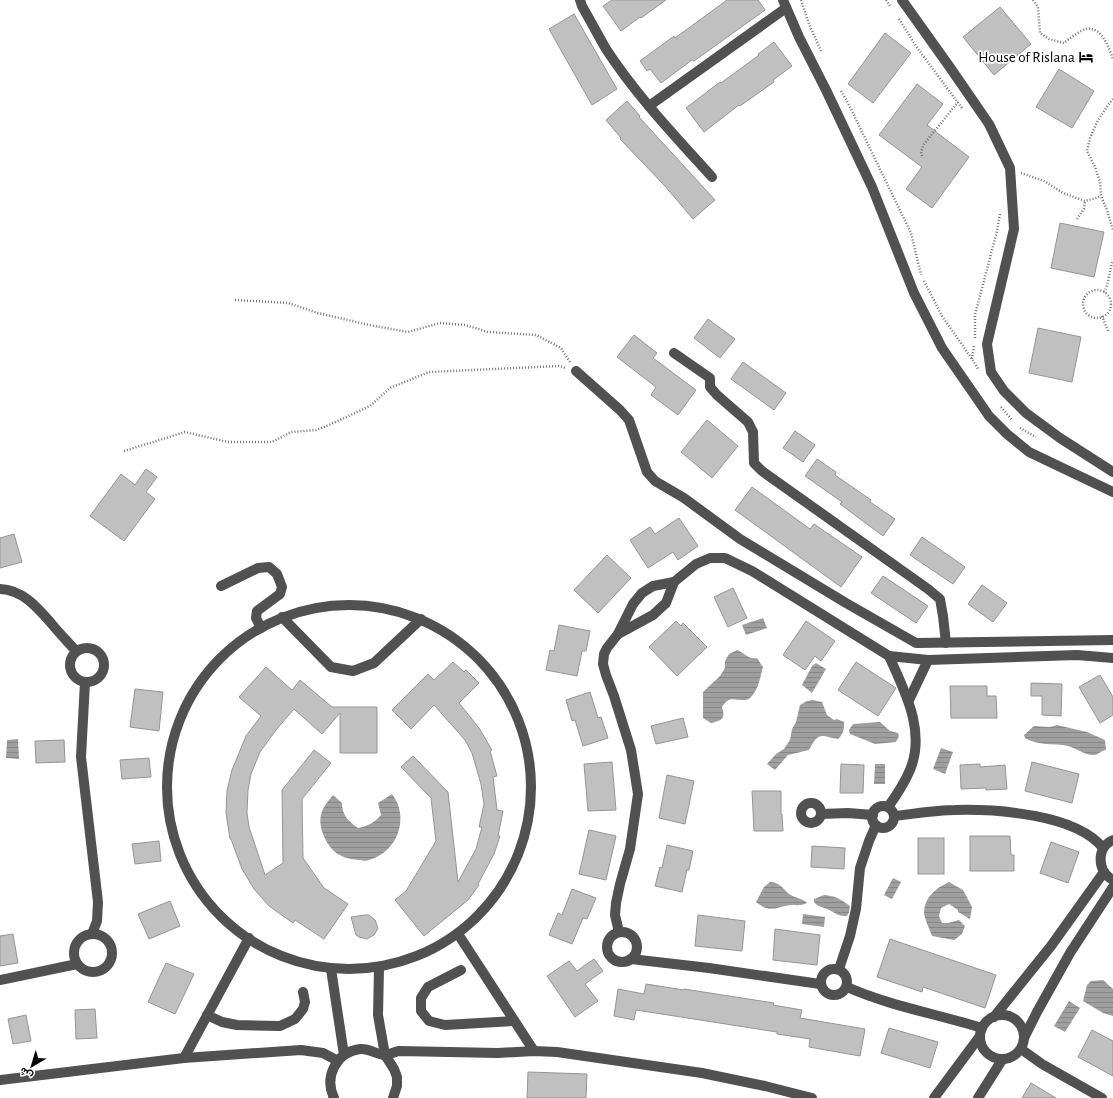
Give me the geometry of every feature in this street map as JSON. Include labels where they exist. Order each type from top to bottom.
[{"type":"street","points":[[580,0],[606,48],[649,106],[712,177]]},
{"type":"street","points":[[902,0],[989,124],[1011,171],[1014,228],[987,344],[990,372],[1004,391],[1020,407],[1054,434],[1113,472]]},
{"type":"street","points":[[649,106],[784,4],[872,187],[914,293],[942,348],[950,360],[989,416],[1007,434],[1029,452],[1113,492]]},
{"type":"street","points":[[674,353],[710,378],[710,387],[748,422],[753,432],[754,463],[762,471],[940,599],[946,644]]},
{"type":"street","points":[[576,371],[620,410],[629,420],[647,472],[655,481],[684,498],[740,539],[916,643],[946,644],[1113,640]]},
{"type":"street","points":[[619,932],[615,915],[616,903],[630,849],[638,794],[630,750],[603,664],[604,654],[618,634],[632,604],[642,593],[653,586],[674,582],[696,564],[710,558],[725,558],[752,570],[889,656],[928,660],[1078,655],[1113,658]]},
{"type":"street","points":[[221,586],[258,568],[269,567],[277,574],[282,587],[280,594],[257,611],[256,618],[261,628]]},
{"type":"street","points":[[618,634],[653,615],[666,603],[674,582]]},
{"type":"street","points":[[0,589],[6,589],[19,593],[36,606],[76,651]]},
{"type":"street","points":[[355,605],[392,610],[421,619],[460,642],[487,668],[508,699],[523,733],[531,770],[530,808],[523,844],[508,878],[486,908],[458,934],[431,950],[402,962],[379,969],[331,968],[294,961],[249,938],[230,925],[204,897],[184,865],[171,830],[166,793],[169,756],[179,720],[196,686],[219,658],[248,634],[282,617],[318,607],[355,605]]},
{"type":"street","points":[[282,617],[331,667],[353,671],[374,662],[421,619]]},
{"type":"street","points":[[82,648],[96,650],[101,654],[105,667],[103,673],[98,678],[92,682],[86,682],[79,680],[74,676],[70,663],[72,656],[76,651],[82,648]]},
{"type":"street","points":[[888,807],[907,776],[914,756],[917,740],[909,700],[889,656]]},
{"type":"street","points":[[909,700],[928,660]]},
{"type":"street","points":[[86,682],[81,757],[98,902],[97,921],[92,934]]},
{"type":"street","points":[[878,807],[888,807],[894,816],[890,826],[885,828],[876,825],[872,819],[874,810],[878,807]]},
{"type":"street","points":[[894,816],[954,810],[1002,812],[1050,819],[1081,830],[1097,840],[1103,848]]},
{"type":"street","points":[[821,814],[848,813],[873,815]]},
{"type":"street","points":[[839,969],[850,936],[856,909],[860,868],[876,825]]},
{"type":"street","points":[[1113,840],[1103,848],[1100,856],[1104,872],[1113,880]]},
{"type":"street","points":[[934,1098],[989,1019],[994,1016],[1051,946],[1104,872]]},
{"type":"street","points":[[981,1032],[980,1043],[984,1050],[995,1058],[1002,1060],[1013,1056],[1021,1049],[1024,1038],[1037,1012],[1070,953],[1113,887]]},
{"type":"street","points":[[619,932],[626,932],[636,941],[636,954],[631,959],[625,962],[618,961],[612,958],[608,953],[607,946],[613,935],[619,932]]},
{"type":"street","points":[[92,934],[99,935],[110,944],[112,951],[111,958],[108,965],[103,970],[89,972],[82,969],[77,964],[74,957],[74,949],[84,936],[92,934]]},
{"type":"street","points":[[458,934],[534,1051]]},
{"type":"street","points":[[184,1058],[249,938]]},
{"type":"street","points":[[631,959],[709,968],[820,984]]},
{"type":"street","points":[[0,980],[77,964]]},
{"type":"street","points":[[331,968],[341,1058]]},
{"type":"street","points":[[832,968],[839,969],[845,974],[848,980],[847,987],[843,993],[836,996],[829,995],[823,990],[820,984],[821,977],[826,971],[832,968]]},
{"type":"street","points":[[379,969],[378,1015],[385,1055],[397,1077],[397,1086],[393,1098]]},
{"type":"street","points":[[461,970],[428,988],[421,998],[422,1011],[429,1021],[445,1025],[514,1021]]},
{"type":"street","points":[[847,987],[868,996],[981,1032]]},
{"type":"street","points":[[207,1015],[222,1022],[237,1025],[280,1026],[295,1019],[303,1009],[305,1002],[303,992]]},
{"type":"street","points":[[994,1016],[1009,1016],[1015,1019],[1024,1031],[1024,1038]]},
{"type":"street","points":[[334,1098],[330,1084],[330,1076],[333,1068],[341,1058],[352,1051],[361,1049],[370,1050],[385,1055],[399,1051],[498,1053],[534,1051],[557,1052],[702,1073],[765,1086],[812,1098]]},
{"type":"street","points":[[1021,1049],[1042,1064],[1102,1098]]},
{"type":"street","points":[[0,1080],[184,1058],[301,1050],[323,1053],[341,1058]]},
{"type":"street","points":[[978,1098],[1002,1060]]},
{"type":"path","points":[[801,0],[809,24],[823,56]]},
{"type":"path","points":[[886,0],[891,6]]},
{"type":"path","points":[[1033,0],[1038,7],[1040,33],[1049,40],[1064,43],[1086,29],[1094,30],[1104,38],[1113,60]]},
{"type":"path","points":[[895,13],[918,49],[966,114]]},
{"type":"path","points":[[841,90],[911,233],[922,278],[942,316],[979,371]]},
{"type":"path","points":[[922,156],[921,152],[924,144],[957,102],[968,94]]},
{"type":"path","points":[[1113,99],[1096,122],[1087,151],[1100,182],[1101,196],[1108,210],[1113,230]]},
{"type":"path","points":[[1011,171],[1044,181],[1063,192],[1085,201],[1101,196]]},
{"type":"path","points":[[1077,219],[1084,209],[1085,201]]},
{"type":"path","points":[[972,359],[975,339],[975,315],[997,231],[1000,212]]},
{"type":"path","points":[[1104,292],[1107,288],[1113,260]]},
{"type":"path","points":[[1095,290],[1104,292],[1109,297],[1111,302],[1108,312],[1102,316],[1094,317],[1085,311],[1084,300],[1090,292],[1095,290]]},
{"type":"path","points":[[234,300],[288,303],[318,313],[369,325],[408,332],[440,323],[465,325],[488,332],[536,335],[561,348],[576,371]]},
{"type":"path","points":[[1102,316],[1108,331]]},
{"type":"path","points":[[124,451],[185,432],[228,442],[272,442],[291,432],[316,430],[329,425],[370,406],[390,388],[429,372],[559,366],[576,371]]},
{"type":"path","points":[[996,401],[1016,426],[1037,438],[1054,434]]},
{"type":"shaded area","points":[[763,618],[767,628],[746,635],[742,625]]},
{"type":"shaded area","points":[[737,650],[749,657],[757,658],[763,667],[758,687],[754,694],[748,699],[733,699],[725,702],[722,707],[722,719],[711,723],[703,718],[703,692],[720,676],[725,668],[725,661],[729,654]]},
{"type":"shaded area","points":[[816,663],[826,669],[812,693],[802,685],[812,666]]},
{"type":"shaded area","points":[[813,700],[822,702],[827,715],[834,720],[837,719],[844,722],[843,733],[838,739],[824,736],[818,737],[809,750],[788,755],[775,770],[767,764],[776,754],[784,749],[790,740],[800,705],[807,701]]},
{"type":"shaded area","points":[[880,722],[890,731],[898,733],[899,736],[896,742],[875,744],[850,734],[849,730],[853,724]]},
{"type":"shaded area","points":[[1057,725],[1087,732],[1105,740],[1106,750],[1092,755],[1068,746],[1035,742],[1025,738],[1024,735],[1034,726],[1050,727]]},
{"type":"shaded area","points":[[18,739],[19,759],[6,758],[7,740]]},
{"type":"shaded area","points":[[941,748],[953,752],[945,774],[933,769]]},
{"type":"shaded area","points":[[875,764],[885,764],[885,784],[874,784]]},
{"type":"shaded area","points":[[392,794],[400,813],[400,823],[394,842],[387,850],[379,856],[365,861],[342,856],[329,846],[323,834],[320,822],[323,808],[333,795],[342,803],[343,811],[346,817],[358,828],[371,824],[381,815],[378,803]]},
{"type":"shaded area","points":[[893,878],[901,882],[892,899],[884,895]]},
{"type":"shaded area","points":[[770,882],[779,884],[789,894],[807,903],[773,909],[761,906],[756,902],[764,887]]},
{"type":"shaded area","points":[[949,882],[963,890],[972,907],[970,919],[958,912],[958,910],[949,904],[941,908],[939,916],[942,923],[959,920],[965,926],[962,934],[954,940],[932,936],[924,915],[926,902],[929,897],[940,887]]},
{"type":"shaded area","points":[[824,895],[838,898],[850,906],[847,916],[837,914],[814,902],[814,899]]},
{"type":"shaded area","points":[[803,914],[825,917],[824,927],[802,924]]},
{"type":"shaded area","points":[[1103,980],[1113,989],[1113,1016],[1103,1013],[1083,1001],[1087,985],[1091,981]]},
{"type":"shaded area","points":[[1069,1001],[1080,1008],[1065,1032],[1054,1026]]},
{"type":"building","points":[[612,0],[666,0],[621,31],[603,6]]},
{"type":"building","points":[[727,0],[758,0],[765,10],[661,83],[650,69],[647,71],[640,61],[674,36],[675,38]]},
{"type":"building","points":[[1000,7],[1031,44],[994,75],[963,37]]},
{"type":"building","points":[[574,14],[617,89],[592,105],[549,29]]},
{"type":"building","points":[[885,33],[911,53],[873,103],[848,84]]},
{"type":"building","points":[[774,42],[792,66],[773,80],[774,82],[740,106],[739,105],[704,132],[686,108],[759,55],[758,54]]},
{"type":"building","points":[[1059,69],[1094,91],[1072,128],[1036,107]]},
{"type":"building","points":[[917,84],[943,104],[927,125],[969,157],[932,208],[906,189],[922,167],[879,135]]},
{"type":"building","points":[[627,101],[640,116],[639,117],[715,200],[693,219],[665,186],[620,139],[621,138],[606,120]]},
{"type":"building","points":[[1060,223],[1104,232],[1094,277],[1051,268]]},
{"type":"building","points":[[708,319],[735,339],[720,358],[694,338]]},
{"type":"building","points":[[1038,328],[1081,337],[1072,382],[1029,373]]},
{"type":"building","points":[[634,335],[657,353],[653,358],[696,390],[678,415],[651,395],[656,387],[617,357]]},
{"type":"building","points":[[743,362],[786,393],[774,410],[731,379]]},
{"type":"building","points":[[707,420],[738,446],[712,478],[681,452]]},
{"type":"building","points":[[795,431],[815,445],[803,462],[783,448]]},
{"type":"building","points":[[817,459],[836,472],[835,475],[871,500],[870,502],[895,519],[883,536],[840,504],[842,502],[805,476]]},
{"type":"building","points":[[146,469],[157,477],[146,492],[155,499],[124,541],[90,516],[121,474],[135,485]]},
{"type":"building","points":[[752,487],[810,529],[814,524],[862,557],[841,587],[735,510]]},
{"type":"building","points":[[679,518],[698,546],[678,560],[673,552],[648,568],[630,540],[650,527],[655,534]]},
{"type":"building","points":[[14,534],[22,562],[0,568],[0,538]]},
{"type":"building","points":[[922,537],[965,567],[953,584],[910,555]]},
{"type":"building","points":[[607,555],[631,578],[598,613],[574,590]]},
{"type":"building","points":[[883,576],[928,606],[916,623],[871,593]]},
{"type":"building","points":[[982,585],[1007,603],[993,622],[968,604]]},
{"type":"building","points":[[733,588],[747,618],[728,627],[714,597]]},
{"type":"building","points":[[676,621],[681,626],[683,623],[707,647],[677,676],[649,647]]},
{"type":"building","points":[[806,621],[835,641],[821,661],[815,656],[805,670],[783,655]]},
{"type":"building","points":[[559,625],[590,631],[586,651],[582,651],[577,676],[546,670],[550,650],[554,651]]},
{"type":"building","points":[[453,662],[464,672],[466,670],[479,683],[459,703],[479,728],[492,750],[490,751],[497,776],[493,777],[497,810],[503,811],[498,836],[500,836],[494,854],[478,884],[479,885],[468,900],[424,936],[395,900],[406,891],[436,841],[431,798],[401,767],[413,756],[448,792],[458,882],[476,849],[482,827],[479,827],[484,804],[481,784],[472,753],[465,740],[434,705],[411,729],[392,710],[428,674],[434,680]]},
{"type":"building","points":[[856,662],[896,688],[878,716],[838,690]]},
{"type":"building","points":[[266,667],[292,690],[300,680],[332,707],[377,707],[377,753],[340,753],[340,713],[322,734],[294,709],[260,752],[251,774],[248,790],[247,813],[249,827],[265,875],[283,863],[282,790],[314,750],[331,763],[302,799],[303,858],[324,888],[348,904],[324,939],[295,920],[293,923],[269,906],[254,889],[242,869],[230,839],[226,813],[227,791],[232,770],[246,736],[261,716],[239,697]]},
{"type":"building","points":[[1100,675],[1113,697],[1113,715],[1100,723],[1079,687]]},
{"type":"building","points":[[1031,683],[1062,684],[1061,716],[1042,715],[1042,696],[1031,696]]},
{"type":"building","points":[[950,686],[987,686],[987,696],[996,696],[997,718],[951,718]]},
{"type":"building","points":[[135,689],[163,692],[159,731],[130,727]]},
{"type":"building","points":[[590,692],[598,718],[601,717],[608,738],[583,746],[575,720],[572,721],[566,700]]},
{"type":"building","points":[[683,718],[688,737],[656,744],[651,726]]},
{"type":"building","points":[[64,740],[65,762],[36,763],[35,741]]},
{"type":"building","points":[[149,758],[151,777],[122,779],[120,760]]},
{"type":"building","points":[[612,762],[616,810],[588,811],[584,764]]},
{"type":"building","points":[[1032,762],[1079,774],[1072,803],[1025,791]]},
{"type":"building","points":[[841,764],[864,765],[863,793],[840,793]]},
{"type":"building","points":[[980,764],[980,767],[1005,765],[1007,789],[961,789],[960,765]]},
{"type":"building","points":[[667,775],[694,781],[685,824],[659,818]]},
{"type":"building","points":[[752,791],[781,791],[783,831],[754,831]]},
{"type":"building","points":[[589,830],[616,836],[606,880],[579,874]]},
{"type":"building","points":[[970,836],[1010,836],[1011,855],[1014,855],[1014,871],[970,871]]},
{"type":"building","points":[[918,838],[944,838],[944,874],[918,874]]},
{"type":"building","points":[[159,841],[161,861],[135,864],[132,844]]},
{"type":"building","points":[[1051,842],[1079,852],[1068,883],[1040,873]]},
{"type":"building","points":[[667,845],[693,851],[682,892],[655,886],[660,867],[662,868]]},
{"type":"building","points":[[812,846],[845,848],[844,869],[811,867]]},
{"type":"building","points":[[572,889],[596,898],[587,919],[583,918],[572,944],[549,935],[558,913],[562,915]]},
{"type":"building","points":[[170,901],[180,926],[149,939],[138,914]]},
{"type":"building","points":[[369,915],[375,920],[378,928],[374,935],[367,939],[356,935],[351,917]]},
{"type":"building","points":[[698,915],[745,921],[742,951],[695,946]]},
{"type":"building","points":[[775,929],[820,935],[817,965],[773,960]]},
{"type":"building","points":[[13,934],[18,963],[0,966],[0,936]]},
{"type":"building","points":[[890,939],[996,975],[985,1008],[923,987],[922,992],[877,977]]},
{"type":"building","points":[[594,959],[603,971],[585,984],[598,1001],[575,1017],[547,976],[569,961],[577,971]]},
{"type":"building","points":[[166,963],[194,974],[175,1014],[148,1002]]},
{"type":"building","points":[[646,984],[774,1003],[773,1005],[802,1010],[800,1018],[865,1029],[860,1056],[809,1047],[810,1039],[777,1034],[777,1032],[636,1010],[634,1020],[614,1016],[618,989],[644,994]]},
{"type":"building","points":[[95,1009],[97,1038],[76,1039],[75,1010]]},
{"type":"building","points":[[26,1015],[31,1041],[13,1044],[8,1019]]},
{"type":"building","points":[[889,1028],[938,1042],[930,1068],[881,1053]]},
{"type":"building","points":[[1092,1030],[1113,1041],[1113,1076],[1078,1057]]},
{"type":"building","points":[[528,1072],[587,1074],[586,1098],[527,1098]]},
{"type":"building","points":[[1031,1083],[1056,1098],[1022,1098]]},
{"type":"place","name":"House of Rislana","points":[[1086,57]]}]
